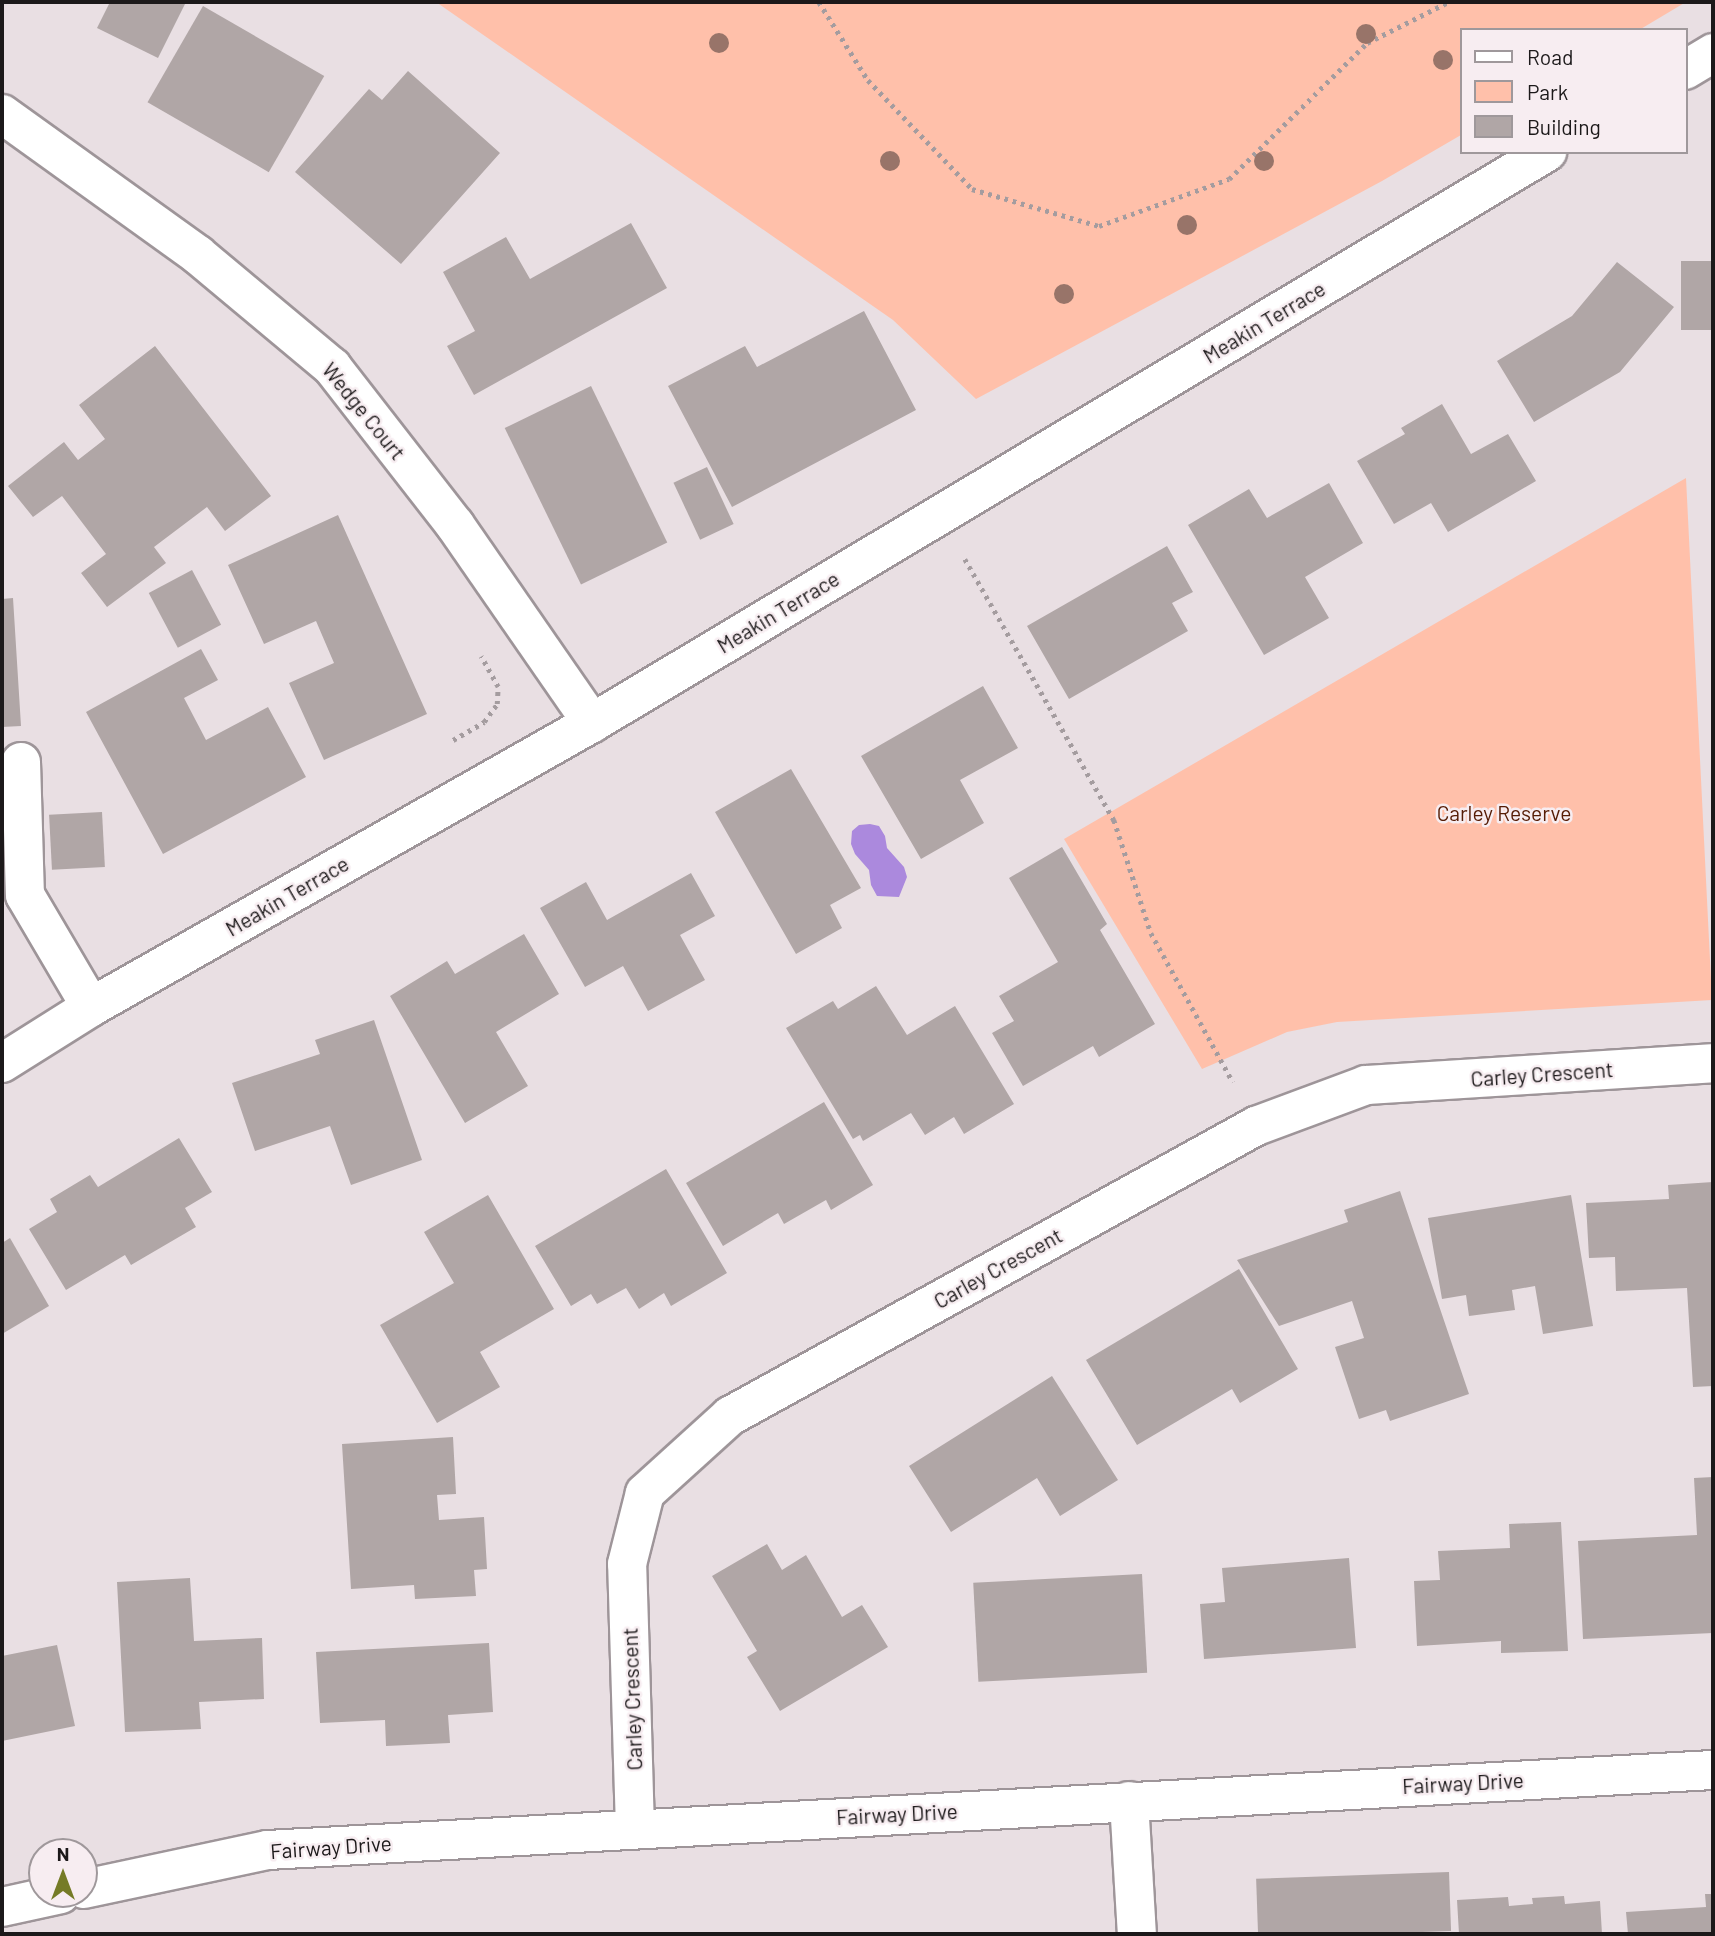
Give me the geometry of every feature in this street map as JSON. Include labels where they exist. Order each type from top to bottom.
[{"type":"street","points":[[1687,69],[1713,53]]},
{"type":"street","name":"Wedge Court","points":[[2,114],[198,255],[332,367],[455,525],[592,723]]},
{"type":"street","name":"Meakin Terrace","points":[[2,1063],[91,1007],[592,723],[1545,154]]},
{"type":"street","points":[[21,762],[25,895],[91,1007]]},
{"type":"street","name":"Carley Crescent","points":[[635,1829],[627,1564],[645,1493],[730,1416],[1256,1126],[1366,1085],[1713,1063]]},
{"type":"street","name":"Fairway Drive","points":[[98,1886],[268,1850],[1713,1770]]},
{"type":"street","points":[[1129,1801],[1137,1934]]},
{"type":"street","points":[[2,1906],[28,1901]]},
{"type":"path","points":[[819,2],[868,80],[972,189],[1099,226],[1229,178],[1367,43],[1448,2]]},
{"type":"path","points":[[940,516],[1114,820],[1151,933],[1256,1126]]},
{"type":"path","points":[[448,743],[484,722],[497,704],[498,687],[478,652]]},
{"type":"green space","points":[[436,2],[1686,2],[1642,28],[1460,28],[1460,136],[1382,181],[976,399],[893,320]]},
{"type":"green space","name":"Carley Reserve","points":[[1686,478],[1712,1000],[1337,1022],[1287,1032],[1202,1069],[1064,839]]},
{"type":"shaded area","points":[[859,825],[879,826],[885,836],[887,848],[904,867],[907,877],[899,897],[877,896],[871,885],[869,870],[855,854],[851,844],[852,831]]},
{"type":"building","points":[[110,2],[186,2],[158,58],[97,28]]},
{"type":"building","points":[[203,6],[324,76],[269,172],[148,102]]},
{"type":"building","points":[[408,71],[500,153],[401,264],[295,172],[369,89],[382,100]]},
{"type":"building","points":[[631,223],[667,288],[474,395],[447,346],[475,331],[443,272],[506,237],[530,279]]},
{"type":"building","points":[[1681,261],[1713,261],[1713,330],[1681,330]]},
{"type":"building","points":[[1617,262],[1674,307],[1620,372],[1534,422],[1497,361],[1572,316]]},
{"type":"building","points":[[864,311],[916,410],[732,507],[668,386],[745,346],[757,367]]},
{"type":"building","points":[[155,346],[271,496],[225,531],[207,507],[154,547],[166,563],[107,607],[81,573],[106,554],[62,496],[33,517],[8,486],[64,442],[78,460],[105,439],[79,405]]},
{"type":"building","points":[[591,386],[667,542],[581,584],[505,428]]},
{"type":"building","points":[[1442,404],[1471,454],[1508,434],[1536,481],[1448,532],[1431,503],[1394,524],[1357,461],[1405,434],[1401,428]]},
{"type":"building","points":[[707,467],[734,524],[700,540],[673,483]]},
{"type":"building","points":[[1329,483],[1363,543],[1305,577],[1329,618],[1264,655],[1188,525],[1249,489],[1267,518]]},
{"type":"building","points":[[338,515],[427,714],[324,760],[289,683],[334,663],[316,621],[264,644],[228,565]]},
{"type":"building","points":[[1167,546],[1193,592],[1172,603],[1188,631],[1069,699],[1027,626]]},
{"type":"building","points":[[192,570],[221,625],[178,648],[149,593]]},
{"type":"building","points":[[13,598],[21,726],[2,727],[2,599]]},
{"type":"building","points":[[201,649],[218,680],[184,698],[206,740],[268,707],[306,777],[163,854],[86,712]]},
{"type":"building","points":[[983,686],[1018,748],[960,780],[984,823],[921,859],[861,756]]},
{"type":"building","points":[[791,769],[861,888],[830,905],[842,928],[796,954],[715,812]]},
{"type":"building","points":[[102,812],[105,867],[52,870],[49,815]]},
{"type":"building","points":[[1062,847],[1107,924],[1100,930],[1155,1024],[1099,1057],[1093,1046],[1023,1086],[992,1033],[1014,1021],[999,996],[1058,962],[1009,878]]},
{"type":"building","points":[[691,873],[715,916],[680,935],[705,980],[648,1011],[623,966],[585,987],[540,908],[586,882],[607,920]]},
{"type":"building","points":[[524,934],[559,994],[496,1032],[528,1086],[465,1123],[390,996],[447,961],[455,974]]},
{"type":"building","points":[[876,986],[907,1035],[955,1006],[1014,1104],[964,1134],[954,1117],[925,1135],[911,1113],[863,1141],[860,1135],[853,1139],[786,1028],[833,1001],[838,1009]]},
{"type":"building","points":[[374,1020],[422,1160],[351,1185],[330,1126],[255,1151],[232,1083],[320,1054],[315,1040]]},
{"type":"building","points":[[824,1102],[873,1185],[831,1210],[826,1200],[784,1224],[778,1213],[723,1246],[686,1183]]},
{"type":"building","points":[[179,1138],[212,1192],[185,1208],[196,1227],[131,1265],[125,1255],[66,1290],[29,1229],[57,1212],[50,1199],[90,1175],[98,1187]]},
{"type":"building","points":[[666,1169],[727,1273],[671,1306],[664,1293],[639,1309],[626,1288],[597,1304],[591,1294],[571,1306],[535,1246]]},
{"type":"building","points":[[1713,1182],[1713,1386],[1693,1387],[1687,1288],[1616,1291],[1615,1257],[1589,1258],[1586,1203],[1669,1199],[1668,1185]]},
{"type":"building","points":[[1400,1191],[1469,1394],[1390,1421],[1386,1410],[1359,1419],[1335,1347],[1364,1338],[1352,1301],[1279,1326],[1237,1260],[1348,1222],[1344,1210]]},
{"type":"building","points":[[488,1195],[554,1309],[480,1352],[500,1387],[437,1423],[380,1325],[454,1283],[424,1232]]},
{"type":"building","points":[[1571,1195],[1593,1326],[1543,1334],[1535,1286],[1512,1290],[1515,1310],[1469,1316],[1466,1295],[1442,1299],[1428,1218]]},
{"type":"building","points":[[10,1238],[49,1306],[2,1334],[2,1243]]},
{"type":"building","points":[[1239,1269],[1298,1369],[1240,1403],[1232,1389],[1137,1445],[1086,1360]]},
{"type":"building","points":[[1052,1376],[1118,1480],[1060,1516],[1037,1478],[951,1532],[909,1466]]},
{"type":"building","points":[[453,1437],[456,1494],[437,1495],[439,1520],[484,1517],[487,1569],[474,1570],[476,1596],[415,1599],[414,1585],[351,1589],[342,1444]]},
{"type":"building","points":[[1713,1477],[1713,1633],[1583,1639],[1578,1541],[1697,1535],[1694,1478]]},
{"type":"building","points":[[1561,1522],[1568,1651],[1501,1653],[1501,1641],[1417,1646],[1414,1581],[1440,1580],[1438,1551],[1510,1548],[1509,1524]]},
{"type":"building","points":[[767,1544],[782,1570],[806,1555],[842,1617],[862,1605],[888,1647],[780,1711],[747,1657],[757,1651],[712,1576]]},
{"type":"building","points":[[1349,1558],[1356,1648],[1204,1659],[1200,1604],[1225,1602],[1222,1568]]},
{"type":"building","points":[[1142,1574],[1147,1673],[978,1682],[973,1583]]},
{"type":"building","points":[[190,1578],[194,1641],[262,1638],[264,1699],[199,1702],[201,1729],[125,1732],[117,1582]]},
{"type":"building","points":[[489,1643],[493,1712],[448,1715],[450,1743],[386,1746],[385,1720],[320,1723],[316,1652]]},
{"type":"building","points":[[57,1645],[75,1726],[2,1741],[2,1656]]},
{"type":"building","points":[[1449,1872],[1451,1931],[1258,1934],[1256,1879]]},
{"type":"building","points":[[1705,1894],[1713,1894],[1713,1934],[1628,1934],[1626,1912],[1706,1907]]},
{"type":"building","points":[[1564,1896],[1565,1904],[1600,1901],[1602,1934],[1459,1934],[1457,1900],[1508,1897],[1509,1906],[1533,1904],[1532,1898]]}]
